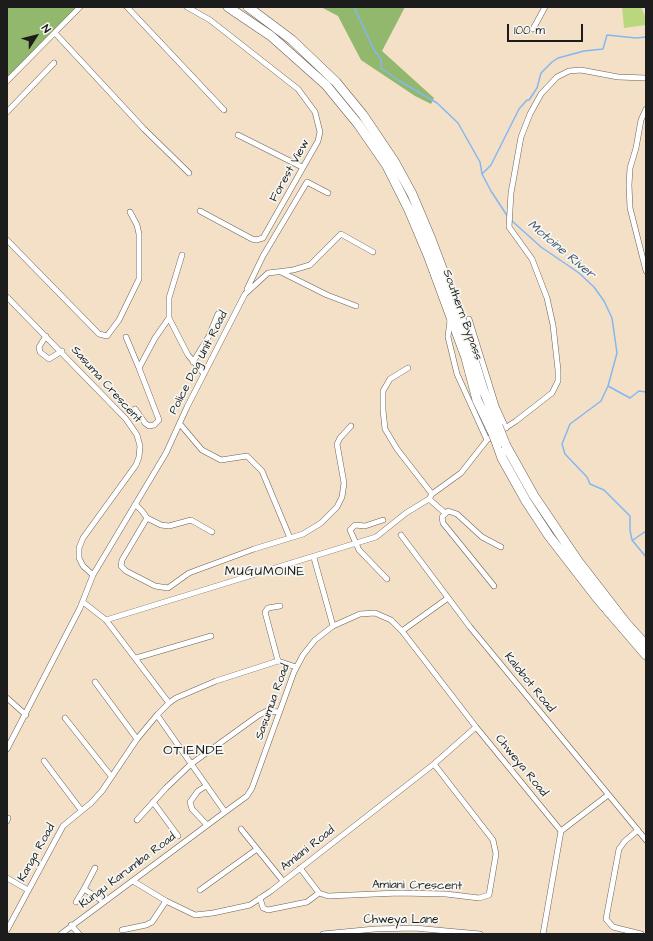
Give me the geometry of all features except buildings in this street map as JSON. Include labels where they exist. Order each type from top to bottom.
[{"type":"highway","name":"Southern Bypass","points":[[228,7],[271,36],[310,69],[340,100],[373,144],[387,166],[409,210],[451,318],[466,358],[477,400],[496,431]]},
{"type":"highway","name":"Southern Bypass","points":[[248,7],[292,40],[336,82],[363,115],[394,161],[412,194],[431,239],[463,324],[501,445],[578,561],[626,623],[646,645]]},
{"type":"highway","name":"Southern Bypass","points":[[501,445],[502,458],[522,494],[549,536],[597,598],[646,655]]},
{"type":"street","points":[[7,81],[80,7]]},
{"type":"street","points":[[127,7],[224,110]]},
{"type":"street","name":"Forest View","points":[[187,7],[210,20],[303,94],[315,112],[320,132],[318,141],[302,167],[266,234],[260,239],[252,239],[200,211]]},
{"type":"street","points":[[533,28],[545,7]]},
{"type":"street","points":[[55,33],[113,96],[189,173]]},
{"type":"street","points":[[7,112],[54,63]]},
{"type":"street","points":[[106,620],[356,545],[382,534],[410,509],[429,500],[432,494],[461,473],[496,431],[552,393],[558,376],[553,325],[547,298],[532,259],[510,227],[510,208],[515,161],[521,137],[536,103],[552,81],[563,74],[575,70],[618,77],[646,78]]},
{"type":"street","points":[[646,109],[641,120],[636,148],[630,168],[629,198],[630,208],[639,238],[643,264],[646,271]]},
{"type":"street","points":[[238,136],[302,167]]},
{"type":"street","points":[[245,294],[260,261],[307,182],[328,193]]},
{"type":"street","points":[[7,240],[99,334],[107,336],[119,320],[139,279],[139,234],[137,224],[130,212]]},
{"type":"street","name":"Police Dog Unit Road","points":[[93,575],[166,453],[245,294],[265,275],[310,265],[341,234],[373,252]]},
{"type":"street","points":[[182,255],[169,298],[169,318],[193,362],[204,374]]},
{"type":"street","points":[[280,271],[327,295],[356,306]]},
{"type":"street","name":"Sasuma Crescent","points":[[7,297],[62,351],[132,426],[137,435],[140,446],[139,457],[136,465],[83,538],[79,548],[79,558],[83,566],[93,575]]},
{"type":"street","points":[[193,362],[209,336],[218,314]]},
{"type":"street","points":[[139,368],[155,338],[169,318]]},
{"type":"street","points":[[469,319],[496,406],[496,431]]},
{"type":"street","points":[[46,336],[39,347],[40,352],[49,359],[62,351]]},
{"type":"street","points":[[126,337],[160,418],[154,425],[150,426],[145,423],[135,409]]},
{"type":"street","points":[[408,368],[390,379],[383,391],[385,428],[397,449],[432,494]]},
{"type":"street","points":[[180,424],[202,450],[221,460],[247,456],[262,471],[290,538]]},
{"type":"street","points":[[147,518],[122,560],[121,566],[126,571],[155,586],[163,588],[168,588],[189,573],[249,550],[312,530],[337,508],[342,497],[344,483],[337,444],[340,438],[351,426]]},
{"type":"street","points":[[429,500],[445,513]]},
{"type":"street","points":[[136,505],[142,510],[147,518],[161,525],[177,524],[191,520],[212,532]]},
{"type":"street","points":[[494,586],[441,520],[445,513],[451,511],[457,514],[482,536],[500,547]]},
{"type":"street","points":[[383,520],[370,525],[352,526],[350,532],[363,555],[373,563],[387,579]]},
{"type":"street","name":"Kalobot Road","points":[[402,535],[448,598],[646,840]]},
{"type":"street","points":[[314,558],[333,626]]},
{"type":"street","points":[[7,749],[26,715],[83,602],[93,575]]},
{"type":"street","points":[[402,631],[448,598]]},
{"type":"street","points":[[83,602],[106,620],[136,658],[168,703]]},
{"type":"street","points":[[280,606],[268,608],[265,612],[278,661],[296,668]]},
{"type":"street","name":"Sasumua Road","points":[[207,825],[247,796],[252,788],[296,668],[315,640],[333,626],[360,614],[375,613],[391,620],[402,631]]},
{"type":"street","name":"Chweya Road","points":[[402,631],[476,728],[561,831]]},
{"type":"street","points":[[136,658],[211,636]]},
{"type":"street","name":"Kanga Road","points":[[7,930],[63,826],[98,795],[137,739],[168,703],[194,689],[278,661]]},
{"type":"street","points":[[95,682],[137,739]]},
{"type":"street","points":[[7,698],[26,715]]},
{"type":"street","points":[[137,820],[191,764],[259,715],[267,711],[279,712]]},
{"type":"street","points":[[157,715],[224,812]]},
{"type":"street","points":[[65,718],[111,776]]},
{"type":"street","name":"Amiani Road","points":[[133,881],[189,913],[201,915],[240,908],[250,904],[283,881],[434,764],[476,728]]},
{"type":"street","points":[[44,761],[81,810]]},
{"type":"street","name":"Amiani Crescent","points":[[319,893],[328,896],[399,893],[446,894],[479,898],[489,894],[496,854],[493,840],[434,764]]},
{"type":"street","points":[[206,786],[192,796],[190,802],[192,809],[207,825]]},
{"type":"street","points":[[543,934],[561,831],[608,795]]},
{"type":"street","points":[[153,802],[178,836]]},
{"type":"street","name":"Kungu Karumba Road","points":[[61,934],[207,825]]},
{"type":"street","points":[[241,829],[283,881]]},
{"type":"street","points":[[638,830],[625,841],[619,849],[606,919],[613,927],[641,934]]},
{"type":"street","points":[[200,890],[257,849]]},
{"type":"street","points":[[76,902],[96,868]]},
{"type":"street","points":[[260,898],[263,908],[268,910],[307,902],[319,893],[300,868]]},
{"type":"street","points":[[7,878],[28,890]]},
{"type":"street","points":[[84,890],[104,902]]},
{"type":"street","points":[[122,930],[146,925],[152,922],[166,901]]},
{"type":"street","points":[[71,926],[79,934]]},
{"type":"street","name":"Chweya Lane","points":[[323,934],[375,929],[406,928],[480,934]]},
{"type":"green space","points":[[7,7],[77,7],[7,79]]},
{"type":"green space","points":[[321,7],[405,7],[382,51],[434,98],[431,104],[415,96],[361,60],[338,16]]},
{"type":"green space","points":[[622,7],[641,7],[646,18],[646,25],[624,28]]},
{"type":"waterway","name":"Motoine River","points":[[354,7],[374,50],[381,59],[381,68],[437,103],[458,123],[480,162],[482,174],[491,191],[508,217]]},
{"type":"waterway","points":[[482,174],[491,165],[519,109],[527,100],[529,100],[537,88],[541,73],[552,62],[558,58],[584,51],[603,49],[607,35],[636,38],[646,37]]},
{"type":"waterway","name":"Motoine River","points":[[511,220],[541,247],[579,273],[594,287],[604,301],[612,318],[617,353],[608,386],[601,401],[570,424],[562,444],[565,454],[587,477],[590,484],[604,490],[630,516],[632,540],[646,557]]},
{"type":"waterway","points":[[608,386],[630,398],[639,391],[646,392]]},
{"type":"waterway","points":[[633,540],[646,531]]},
{"type":"district","name":"MUGUMOINE","points":[[265,572]]},
{"type":"district","name":"OTIENDE","points":[[194,751]]}]
